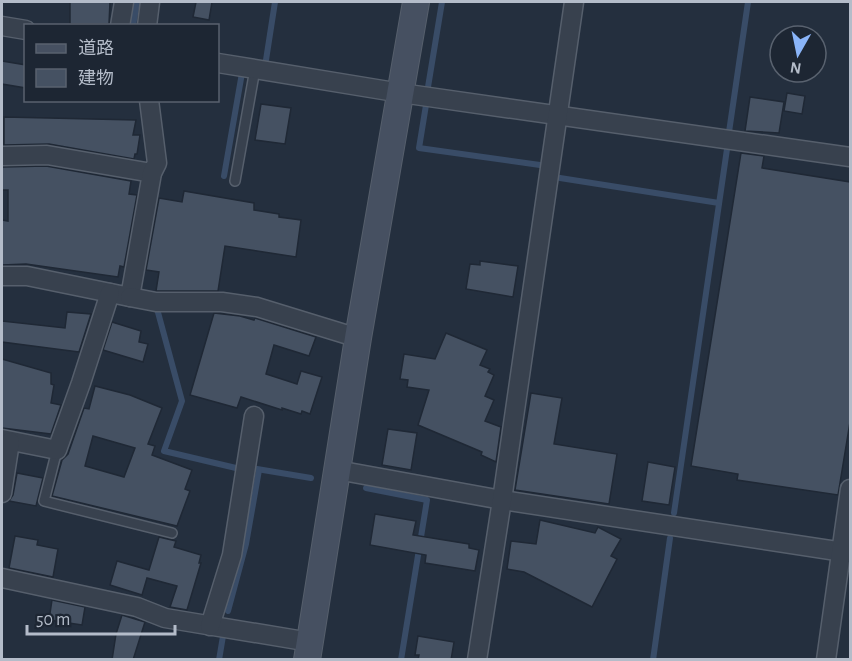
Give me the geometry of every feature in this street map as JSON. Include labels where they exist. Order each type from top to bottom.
[{"type":"street","points":[[120,24],[124,2]]},
{"type":"street","points":[[147,24],[150,2]]},
{"type":"street","points":[[2,578],[137,607],[165,618],[210,626],[309,651],[358,338],[416,2]]},
{"type":"street","points":[[477,660],[574,2]]},
{"type":"street","points":[[2,26],[24,30]]},
{"type":"street","points":[[219,63],[401,93],[850,157]]},
{"type":"street","points":[[130,297],[152,173],[157,163],[149,102]]},
{"type":"street","points":[[2,156],[47,155],[152,173]]},
{"type":"street","points":[[2,276],[27,276],[156,302],[222,302],[257,307],[358,338]]},
{"type":"street","points":[[2,493],[6,441],[57,450],[110,293]]},
{"type":"street","points":[[210,626],[232,555],[254,416]]},
{"type":"street","points":[[337,470],[502,500],[846,552]]},
{"type":"street","points":[[826,660],[846,552],[850,489]]},
{"type":"lane","points":[[235,181],[255,69]]},
{"type":"lane","points":[[57,450],[44,501],[171,533]]},
{"type":"building","points":[[70,2],[110,2],[109,24],[70,24]]},
{"type":"building","points":[[196,2],[212,2],[209,20],[193,17]]},
{"type":"building","points":[[2,61],[24,65],[24,88],[2,84]]},
{"type":"building","points":[[787,93],[805,96],[802,114],[784,111]]},
{"type":"building","points":[[750,97],[784,102],[779,133],[745,131]]},
{"type":"building","points":[[261,104],[291,108],[285,144],[255,140]]},
{"type":"building","points":[[4,117],[136,120],[133,135],[140,135],[137,154],[134,159],[49,144],[4,145]]},
{"type":"building","points":[[741,153],[764,156],[762,168],[850,182],[850,422],[838,495],[737,480],[738,474],[691,466]]},
{"type":"building","points":[[46,166],[131,181],[129,194],[137,195],[124,267],[120,266],[118,277],[26,264],[2,265],[2,220],[8,221],[8,190],[2,190],[2,167]]},
{"type":"building","points":[[184,191],[254,203],[254,210],[301,220],[296,257],[225,246],[218,291],[156,291],[159,272],[146,270],[159,198],[182,202]]},
{"type":"building","points":[[480,261],[518,266],[513,297],[466,289],[470,264],[480,265]]},
{"type":"building","points":[[67,312],[91,314],[79,352],[2,342],[2,321],[65,328]]},
{"type":"building","points":[[214,313],[254,320],[255,318],[316,337],[309,356],[274,345],[266,374],[297,384],[301,371],[322,377],[310,414],[302,411],[301,414],[282,408],[282,410],[241,397],[237,408],[190,395]]},
{"type":"building","points":[[112,322],[141,331],[139,342],[148,344],[143,362],[103,350]]},
{"type":"building","points":[[446,333],[487,350],[480,365],[490,369],[488,372],[494,375],[485,396],[494,400],[485,421],[501,427],[496,462],[481,455],[482,452],[418,425],[429,390],[407,387],[408,380],[400,379],[404,354],[435,359]]},
{"type":"building","points":[[2,359],[51,373],[51,384],[54,385],[51,403],[61,405],[51,434],[2,428]]},
{"type":"building","points":[[95,386],[130,395],[162,408],[148,444],[155,446],[152,455],[192,470],[185,489],[190,491],[177,526],[52,496],[62,460],[68,454],[84,408],[89,409]],"holes":[[[93,436],[135,448],[124,477],[85,466]]]},
{"type":"building","points":[[531,393],[562,398],[554,444],[617,454],[609,504],[515,490]]},
{"type":"building","points":[[388,429],[417,433],[411,470],[382,465]]},
{"type":"building","points":[[648,462],[675,467],[669,505],[642,501]]},
{"type":"building","points":[[17,473],[43,478],[36,506],[9,501],[13,495]]},
{"type":"building","points":[[375,514],[416,521],[413,535],[469,544],[469,548],[479,550],[475,571],[425,563],[426,555],[370,545]]},
{"type":"building","points":[[540,520],[595,533],[598,527],[621,539],[611,556],[617,559],[592,607],[524,572],[507,569],[511,541],[536,544]]},
{"type":"building","points":[[15,536],[38,540],[37,545],[58,549],[53,577],[9,568]]},
{"type":"building","points":[[159,537],[176,541],[174,547],[201,555],[199,563],[201,563],[187,610],[170,607],[177,586],[147,578],[142,595],[110,585],[117,561],[149,570]]},
{"type":"building","points":[[52,600],[85,607],[82,625],[49,620]]},
{"type":"building","points":[[122,615],[145,622],[133,660],[112,660]]},
{"type":"building","points":[[418,636],[454,642],[451,660],[418,660],[419,655],[415,655]]},
{"type":"waterway","points":[[133,24],[137,2]]},
{"type":"waterway","points":[[266,60],[275,2]]},
{"type":"waterway","points":[[428,87],[442,2]]},
{"type":"waterway","points":[[729,132],[748,2]]},
{"type":"waterway","points":[[224,176],[242,73]]},
{"type":"waterway","points":[[426,105],[419,148],[540,165]]},
{"type":"waterway","points":[[674,513],[727,149]]},
{"type":"waterway","points":[[560,178],[719,203]]},
{"type":"waterway","points":[[156,305],[182,401],[164,451],[236,468]]},
{"type":"waterway","points":[[257,469],[311,478]]},
{"type":"waterway","points":[[228,611],[246,544],[259,470]]},
{"type":"waterway","points":[[366,488],[427,500],[401,660]]},
{"type":"waterway","points":[[653,660],[670,538]]},
{"type":"waterway","points":[[219,660],[223,636]]}]
